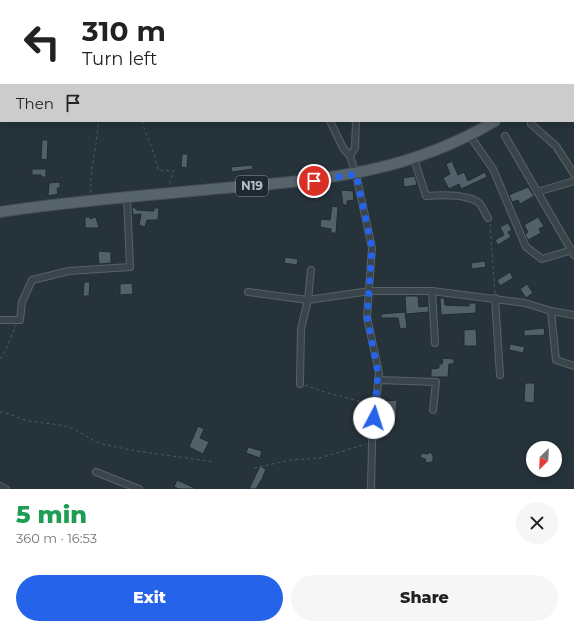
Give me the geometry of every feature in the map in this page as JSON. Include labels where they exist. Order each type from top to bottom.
[{"type":"main road","name":"N19","points":[[0,212],[126,197],[314,181],[356,174],[439,150],[470,136],[493,122]]},
{"type":"street","points":[[330,122],[343,148],[350,156],[356,174],[372,248],[367,317],[378,373],[378,380],[372,443],[371,489]]},
{"type":"street","points":[[350,156],[355,148],[356,122]]},
{"type":"street","points":[[531,122],[531,124],[556,146],[574,174]]},
{"type":"street","points":[[470,136],[493,169],[526,247],[542,259],[573,252],[551,212],[537,192],[505,136]]},
{"type":"street","points":[[414,158],[426,196],[451,195],[470,199],[480,203],[488,218]]},
{"type":"street","points":[[537,192],[574,180]]},
{"type":"street","points":[[0,320],[20,320],[22,302],[32,280],[69,271],[130,267],[126,197]]},
{"type":"street","points":[[300,384],[301,329],[308,300],[311,270]]},
{"type":"street","points":[[248,292],[308,300],[370,291],[432,291],[525,303],[551,311],[574,315]]},
{"type":"street","points":[[432,291],[435,343]]},
{"type":"street","points":[[495,298],[500,375]]},
{"type":"street","points":[[551,311],[556,360],[574,366]]},
{"type":"street","points":[[378,380],[436,382],[433,410]]},
{"type":"street","points":[[96,472],[139,489]]},
{"type":"street","points":[[0,486],[6,489]]},
{"type":"path","points":[[91,201],[91,173],[94,161],[98,122]]},
{"type":"path","points":[[142,122],[148,140],[152,145],[153,156],[158,170],[174,171],[169,185],[169,193]]},
{"type":"path","points":[[488,218],[491,231],[495,298]]},
{"type":"path","points":[[0,359],[6,350],[14,327],[20,320]]},
{"type":"path","points":[[300,384],[321,392],[376,405]]},
{"type":"path","points":[[0,412],[31,421],[57,424],[77,430],[95,442],[130,451],[148,452],[165,456],[214,462]]},
{"type":"path","points":[[254,468],[292,460],[320,458],[372,443]]},
{"type":"building","points":[[42,140],[48,140],[47,160],[41,159]]},
{"type":"building","points":[[182,154],[188,154],[187,168],[181,167]]},
{"type":"building","points":[[452,161],[458,175],[464,172],[468,181],[485,172],[487,177],[461,189],[459,184],[449,189],[443,178],[450,174],[446,164]]},
{"type":"building","points":[[252,165],[253,169],[232,172],[231,167]]},
{"type":"building","points":[[32,169],[46,169],[46,177],[42,177],[41,175],[32,175]]},
{"type":"building","points":[[415,176],[417,185],[404,187],[403,178]]},
{"type":"building","points":[[60,182],[60,188],[57,188],[58,194],[48,196],[49,183]]},
{"type":"building","points":[[528,187],[534,196],[520,204],[518,200],[512,202],[509,195]]},
{"type":"building","points":[[341,190],[353,191],[354,200],[347,201],[347,205],[343,205]]},
{"type":"building","points":[[132,206],[137,210],[154,211],[154,208],[159,208],[158,220],[147,220],[145,227],[139,225],[141,214],[133,215]]},
{"type":"building","points":[[332,206],[338,207],[336,233],[331,233],[331,229],[320,227],[321,219],[330,220]]},
{"type":"building","points":[[85,217],[90,217],[90,219],[96,217],[99,228],[85,228]]},
{"type":"building","points":[[538,217],[544,226],[539,229],[541,233],[528,240],[525,234],[528,232],[524,225]]},
{"type":"building","points":[[508,223],[512,230],[508,232],[511,237],[498,245],[495,240],[504,235],[500,227]]},
{"type":"building","points":[[98,251],[111,252],[111,263],[99,264]]},
{"type":"building","points":[[285,257],[298,259],[297,265],[284,263]]},
{"type":"building","points":[[485,261],[486,267],[472,269],[471,263]]},
{"type":"building","points":[[510,272],[513,278],[500,286],[497,280]]},
{"type":"building","points":[[84,282],[90,282],[89,296],[83,296]]},
{"type":"building","points":[[132,283],[133,294],[120,295],[120,284]]},
{"type":"building","points":[[527,284],[533,293],[526,298],[520,289]]},
{"type":"building","points":[[405,296],[418,296],[419,307],[428,306],[429,312],[406,314]]},
{"type":"building","points":[[440,298],[444,298],[445,305],[469,306],[469,303],[476,303],[476,313],[441,315]]},
{"type":"building","points":[[405,312],[407,328],[400,329],[398,318],[381,318],[381,314]]},
{"type":"building","points":[[544,328],[545,335],[524,336],[524,330]]},
{"type":"building","points":[[476,329],[477,346],[464,346],[464,330]]},
{"type":"building","points":[[510,344],[525,347],[523,353],[509,350]]},
{"type":"building","points":[[443,358],[454,359],[454,364],[449,364],[448,377],[431,377],[431,369],[439,368],[439,364],[442,364]]},
{"type":"building","points":[[525,383],[535,383],[534,403],[524,402]]},
{"type":"building","points":[[381,398],[385,398],[385,401],[397,400],[395,426],[387,426],[388,413],[386,413],[386,408],[380,408]]},
{"type":"building","points":[[198,426],[204,429],[200,438],[209,442],[203,454],[189,447]]},
{"type":"building","points":[[248,447],[262,451],[260,458],[246,453]]},
{"type":"building","points":[[430,452],[433,455],[433,462],[426,463],[425,459],[420,457],[422,453],[428,454]]},
{"type":"building","points":[[260,466],[266,469],[262,479],[256,489],[249,489]]},
{"type":"building","points":[[177,480],[197,489],[179,489],[174,487]]},
{"type":"route","points":[[314,181],[356,174],[372,248],[367,317],[378,373],[374,418]]}]
